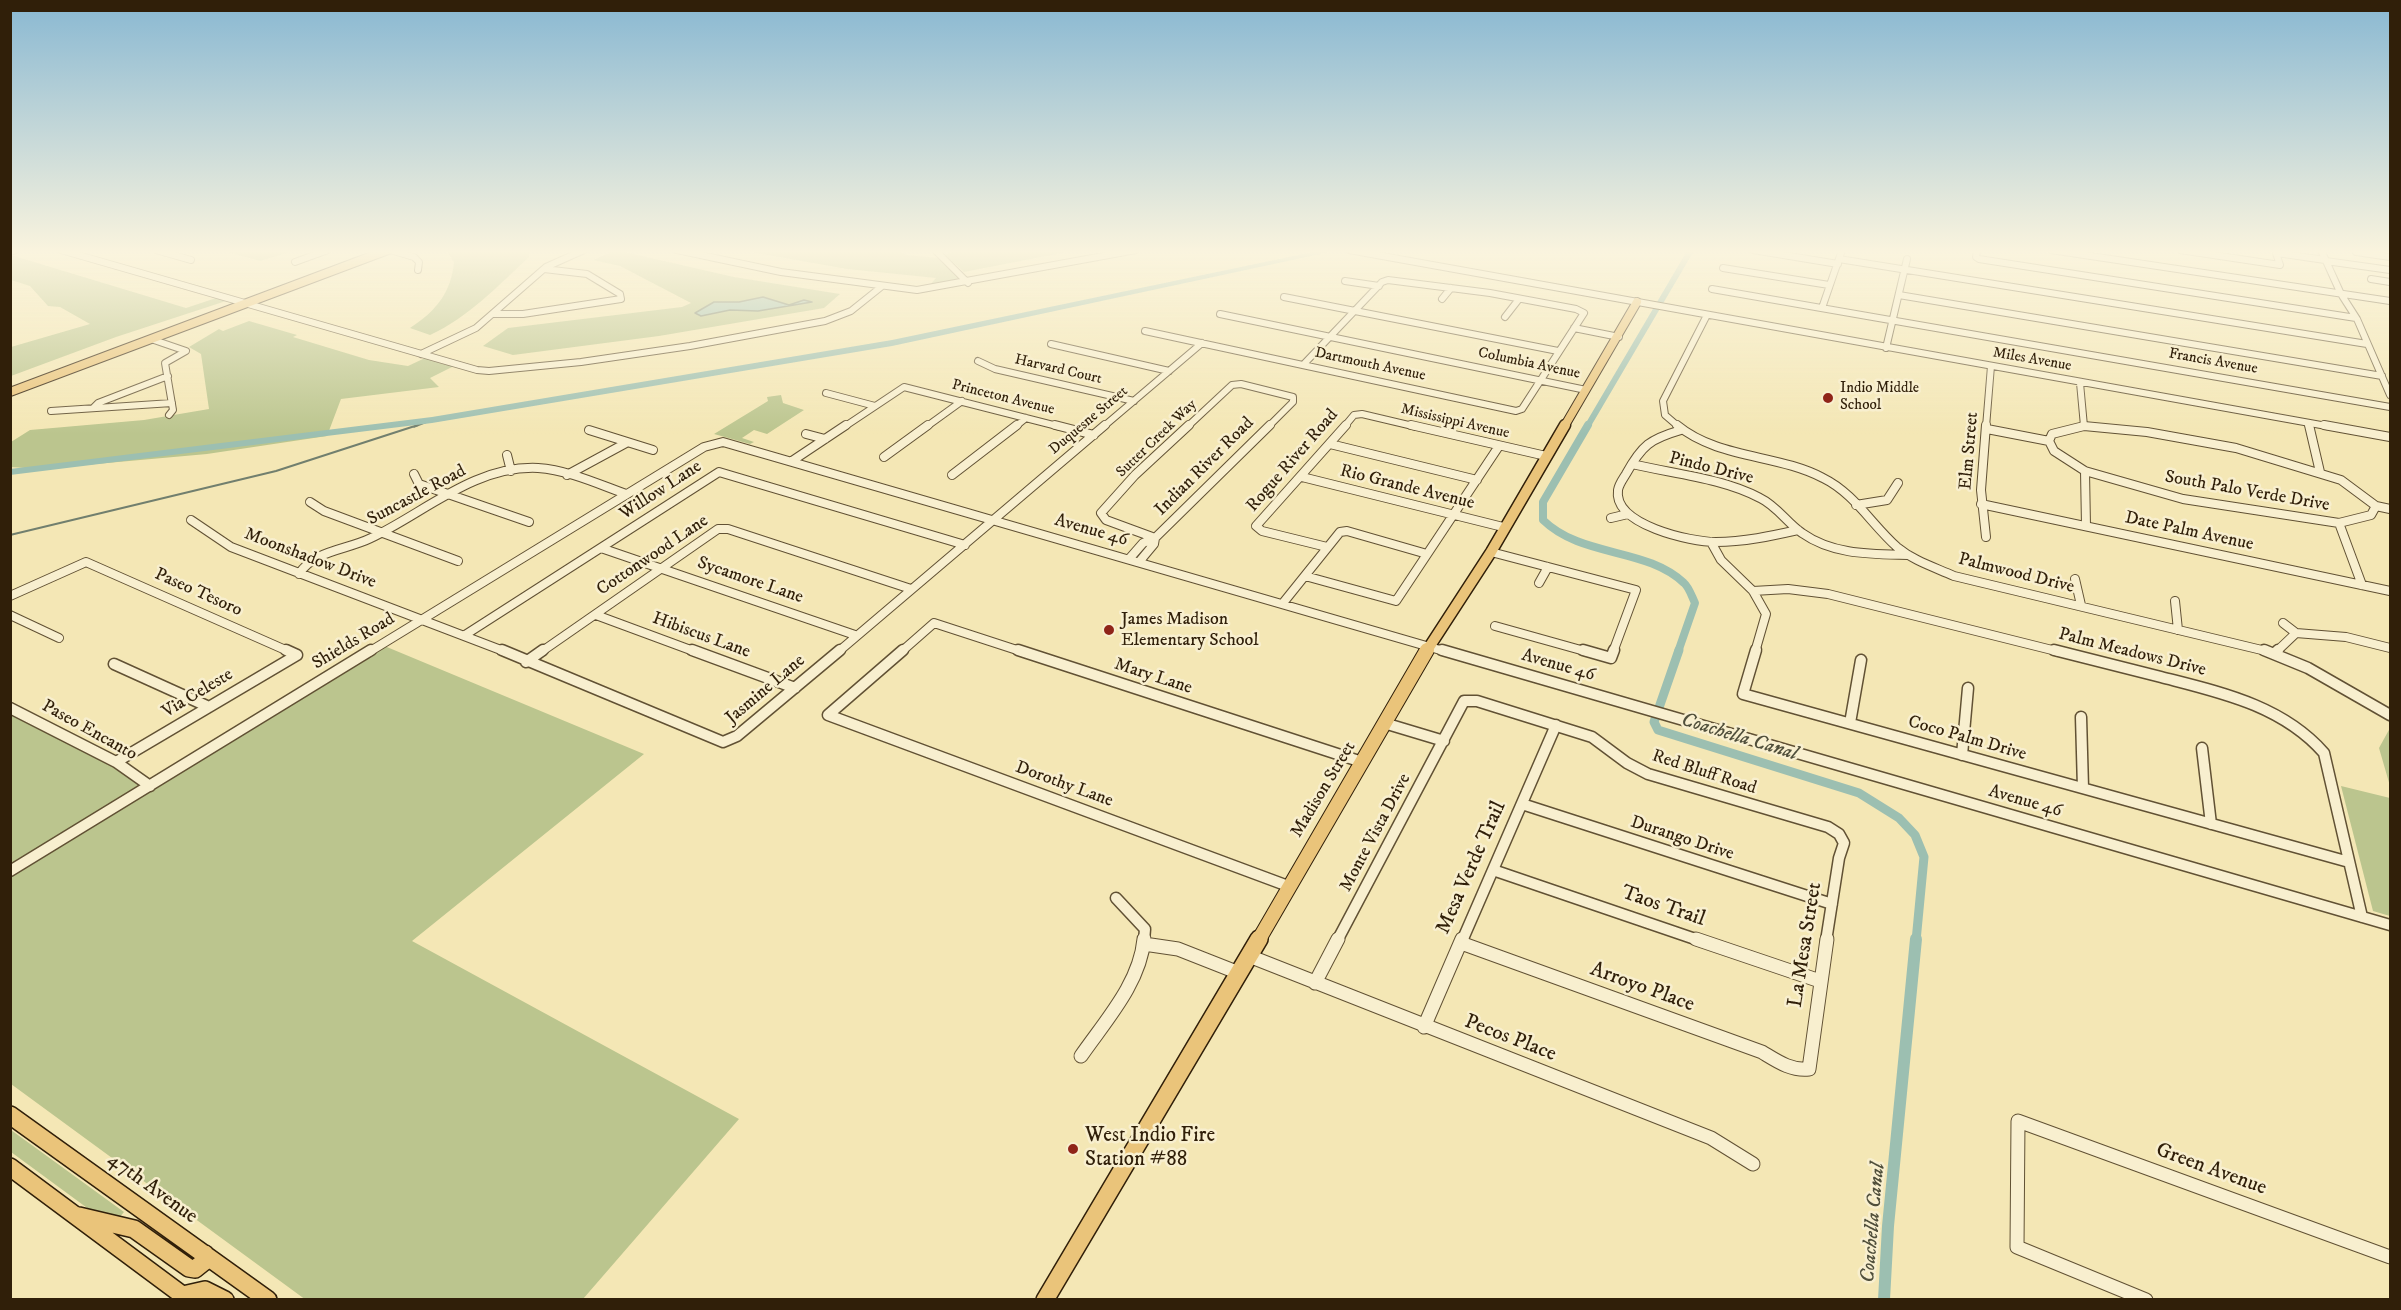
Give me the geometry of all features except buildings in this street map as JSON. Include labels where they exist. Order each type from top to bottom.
[{"type":"main road","points":[[10,386],[215,311]]},
{"type":"main road","points":[[10,392],[221,311]]},
{"type":"main road","name":"Madison Street","points":[[1045,1299],[1430,646],[1491,552],[1503,527],[1619,337],[1639,311]]},
{"type":"main road","points":[[151,339],[150,337],[199,316]]},
{"type":"main road","name":"47th Avenue","points":[[10,1115],[268,1299]]},
{"type":"main road","points":[[10,1167],[183,1298],[199,1289],[212,1290],[225,1299]]},
{"type":"main road","points":[[75,1215],[134,1228],[189,1268],[195,1269],[201,1266],[205,1254]]},
{"type":"street","points":[[275,311],[477,370],[509,369],[637,354],[825,321],[851,311]]},
{"type":"street","points":[[421,354],[467,333],[496,311]]},
{"type":"street","points":[[493,314],[545,311]]},
{"type":"street","points":[[1303,364],[1355,311]]},
{"type":"street","points":[[1356,311],[1558,351]]},
{"type":"street","points":[[1505,317],[1510,311]]},
{"type":"street","points":[[1539,380],[1584,311]]},
{"type":"street","name":"Miles Avenue","points":[[1687,311],[2391,437]]},
{"type":"street","name":"Francis Avenue","points":[[1841,311],[2391,406]]},
{"type":"street","points":[[1886,348],[1895,311]]},
{"type":"street","points":[[1995,311],[2382,376]]},
{"type":"street","points":[[2162,311],[2367,344]]},
{"type":"street","points":[[2312,311],[2356,318]]},
{"type":"street","points":[[2352,311],[2391,395]]},
{"type":"street","name":"Columbia Avenue","points":[[1220,314],[1586,390]]},
{"type":"street","name":"Palmwood Drive","points":[[1707,315],[1663,401],[1665,415],[1681,430],[1722,450],[1787,463],[1825,479],[1908,555],[1954,576],[2081,605],[2275,654],[2308,668],[2391,715]]},
{"type":"street","points":[[1574,328],[1619,337]]},
{"type":"street","name":"Dartmouth Avenue","points":[[1145,331],[1519,410],[1539,380]]},
{"type":"street","points":[[151,339],[186,351],[165,363],[173,412],[169,415]]},
{"type":"street","name":"Duquesne Street","points":[[994,520],[1202,343]]},
{"type":"street","points":[[1051,344],[1169,371]]},
{"type":"street","name":"Harvard Court","points":[[978,361],[995,369],[1134,401]]},
{"type":"street","name":"Elm Street","points":[[1986,537],[1981,504],[1991,366]]},
{"type":"street","points":[[92,409],[98,404],[168,376]]},
{"type":"street","points":[[2080,382],[2084,426]]},
{"type":"street","name":"Indian River Road","points":[[1139,562],[1154,544],[1155,538],[1293,402],[1293,397],[1234,384]]},
{"type":"street","name":"Sutter Creek Way","points":[[1155,538],[1101,515],[1135,475],[1234,384]]},
{"type":"street","name":"Princeton Avenue","points":[[875,406],[899,388],[906,387],[1094,435]]},
{"type":"street","points":[[826,393],[875,406]]},
{"type":"street","points":[[884,457],[962,401]]},
{"type":"street","points":[[51,411],[172,403]]},
{"type":"street","points":[[792,461],[875,406]]},
{"type":"street","name":"Mississippi Avenue","points":[[1357,414],[1546,456]]},
{"type":"street","name":"Rogue River Road","points":[[1328,546],[1258,530],[1258,522],[1302,477],[1352,416],[1357,414]]},
{"type":"street","points":[[952,475],[1026,418]]},
{"type":"street","points":[[2308,423],[2320,472]]},
{"type":"street","points":[[1987,429],[2049,441],[2052,435],[2084,426],[2190,439],[2246,450],[2341,480],[2376,506],[2391,509]]},
{"type":"street","points":[[589,430],[653,450]]},
{"type":"street","points":[[1681,430],[1646,442],[1632,464],[1617,491],[1619,501],[1628,514],[1654,528],[1711,542],[1754,540],[1798,530]]},
{"type":"street","points":[[806,434],[825,439]]},
{"type":"street","name":"South Palo Verde Drive","points":[[2049,441],[2054,451],[2085,471],[2147,490],[2203,503],[2339,523],[2371,515],[2376,506]]},
{"type":"street","name":"Avenue 46","points":[[716,442],[729,443],[792,461],[2391,925]]},
{"type":"street","name":"Shields Road","points":[[10,871],[626,494],[716,442]]},
{"type":"street","points":[[567,475],[626,443]]},
{"type":"street","points":[[1330,444],[1477,480]]},
{"type":"street","points":[[1305,576],[1396,601],[1499,446]]},
{"type":"street","points":[[507,455],[512,471]]},
{"type":"street","name":"Pindo Drive","points":[[1632,464],[1752,493],[1772,503],[1798,530],[1830,548],[1850,554],[1908,555]]},
{"type":"street","name":"Suncastle Road","points":[[299,574],[303,566],[323,555],[354,546],[448,494],[485,477],[539,468],[626,494]]},
{"type":"street","points":[[2085,471],[2086,526]]},
{"type":"street","name":"Willow Lane","points":[[465,635],[719,472],[965,545]]},
{"type":"street","points":[[414,474],[419,484],[529,522]]},
{"type":"street","name":"Rio Grande Avenue","points":[[1302,477],[1503,527]]},
{"type":"street","points":[[1856,505],[1887,500],[1898,483]]},
{"type":"street","points":[[310,502],[324,511],[458,561]]},
{"type":"street","name":"Date Palm Avenue","points":[[1981,504],[2391,591]]},
{"type":"street","points":[[1611,518],[1628,514]]},
{"type":"street","name":"Moonshadow Drive","points":[[190,520],[231,547],[423,619]]},
{"type":"street","name":"Jasmine Lane","points":[[423,619],[720,742],[737,736],[994,520]]},
{"type":"street","points":[[2339,523],[2362,585]]},
{"type":"street","name":"Cottonwood Lane","points":[[526,662],[715,531],[728,529],[911,589]]},
{"type":"street","points":[[1283,603],[1338,533],[1347,531],[1427,554]]},
{"type":"street","points":[[1129,559],[1143,543],[1155,538]]},
{"type":"street","name":"Coco Palm Drive","points":[[1711,542],[1722,560],[1753,591],[1766,614],[1743,694],[2349,862]]},
{"type":"street","name":"Sycamore Lane","points":[[601,548],[855,635]]},
{"type":"street","points":[[1491,552],[1636,590],[1611,658],[1495,626]]},
{"type":"street","name":"Paseo Tesoro","points":[[10,596],[86,562],[297,655]]},
{"type":"street","points":[[1539,583],[1548,567]]},
{"type":"street","points":[[2075,579],[2081,605]]},
{"type":"street","name":"Palm Meadows Drive","points":[[1753,591],[1788,589],[1828,594],[2247,700],[2316,742],[2324,753],[2362,917]]},
{"type":"street","points":[[2175,600],[2178,630]]},
{"type":"street","points":[[10,615],[59,638]]},
{"type":"street","name":"Hibiscus Lane","points":[[596,615],[795,688]]},
{"type":"street","name":"Mary Lane","points":[[828,715],[934,622],[1362,762]]},
{"type":"street","points":[[2283,623],[2296,633],[2346,637],[2391,648]]},
{"type":"street","points":[[2275,654],[2296,633]]},
{"type":"street","name":"Via Celeste","points":[[116,762],[297,655]]},
{"type":"street","points":[[1850,723],[1862,660]]},
{"type":"street","points":[[114,664],[209,707]]},
{"type":"street","points":[[1962,755],[1968,688]]},
{"type":"street","name":"Red Bluff Road","points":[[1468,700],[1592,737],[1627,763],[1648,774],[1835,831]]},
{"type":"street","name":"Monte Vista Drive","points":[[1315,983],[1444,741],[1461,703],[1468,700]]},
{"type":"street","name":"Paseo Encanto","points":[[10,708],[116,762],[150,786]]},
{"type":"street","name":"Dorothy Lane","points":[[828,715],[1288,886]]},
{"type":"street","points":[[2081,717],[2083,788]]},
{"type":"street","points":[[1384,723],[1444,741]]},
{"type":"street","name":"Mesa Verde Trail","points":[[1424,1027],[1556,725]]},
{"type":"street","points":[[2202,748],[2211,824]]},
{"type":"street","name":"Durango Drive","points":[[1522,804],[1832,904]]},
{"type":"street","name":"La Mesa Street","points":[[1809,1069],[1812,1061],[1811,1041],[1839,858],[1844,843],[1835,831]]},
{"type":"street","name":"Taos Trail","points":[[1493,870],[1820,981]]},
{"type":"street","points":[[1081,1056],[1126,991],[1143,959],[1145,929],[1116,898]]},
{"type":"street","name":"Arroyo Place","points":[[1461,943],[1762,1052],[1788,1067],[1798,1070],[1809,1069]]},
{"type":"street","points":[[1144,944],[1178,949],[1239,973]]},
{"type":"street","name":"Pecos Place","points":[[1249,956],[1424,1027],[1711,1138],[1753,1164]]},
{"type":"street","name":"Green Avenue","points":[[2146,1299],[2017,1247],[2018,1121],[2391,1257]]},
{"type":"green space","points":[[67,311],[195,311],[116,337],[11,376],[11,347],[90,324]]},
{"type":"green space","points":[[431,311],[469,311],[430,335],[410,328]]},
{"type":"green space","points":[[648,311],[806,311],[659,336],[513,355],[483,346],[508,328]]},
{"type":"green space","points":[[249,321],[369,360],[408,366],[425,358],[454,366],[430,378],[439,387],[341,399],[327,436],[207,454],[40,469],[11,467],[11,442],[30,430],[144,420],[209,409],[201,354],[189,347],[219,329],[223,331]]},
{"type":"green space","points":[[781,395],[783,403],[804,410],[767,434],[754,430],[742,438],[754,442],[750,444],[714,434],[768,401],[767,397]]},
{"type":"green space","points":[[382,645],[644,754],[412,941],[739,1119],[583,1299],[306,1300],[11,1084],[11,708],[150,786]]},
{"type":"green space","points":[[2390,728],[2390,786],[2379,748]]},
{"type":"green space","points":[[2341,786],[2390,798],[2390,916],[2373,911]]},
{"type":"green space","points":[[11,1130],[124,1212],[118,1219],[94,1213],[11,1152]]},
{"type":"shaded area","points":[[698,311],[725,311],[701,316],[695,313]]},
{"type":"waterway","points":[[10,472],[432,420],[892,343],[1044,311]]},
{"type":"waterway","name":"Coachella Canal","points":[[1587,427],[1655,311]]},
{"type":"waterway","points":[[414,427],[432,420]]},
{"type":"waterway","points":[[10,535],[276,471],[418,425]]},
{"type":"waterway","name":"Coachella Canal","points":[[1588,425],[1543,502],[1543,520],[1576,541],[1651,563],[1684,583],[1695,603],[1678,652]]},
{"type":"waterway","name":"Coachella Canal","points":[[1679,650],[1654,722],[1658,730],[1859,793],[1899,818],[1915,835],[1924,857],[1916,941]]},
{"type":"waterway","name":"Coachella Canal","points":[[1884,1300],[1888,1226],[1916,939]]},
{"type":"place","name":"Indio Middle School","points":[[1828,398]]},
{"type":"place","name":"James Madison Elementary School","points":[[1109,630]]},
{"type":"place","name":"West Indio Fire Station #88","points":[[1073,1149]]}]
